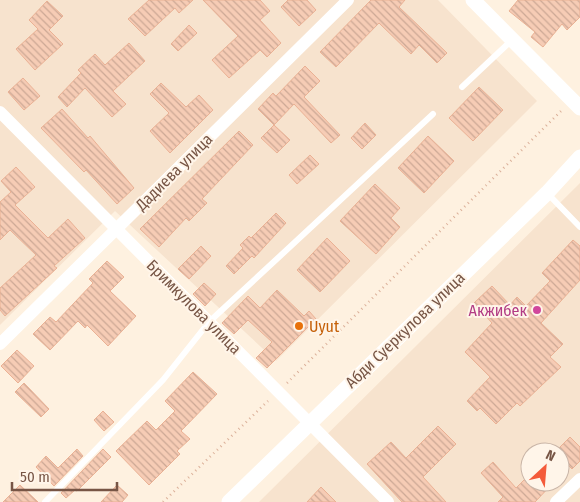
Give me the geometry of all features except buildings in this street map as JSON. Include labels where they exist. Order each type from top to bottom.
[{"type":"street","name":"Дадиева улица","points":[[0,344],[348,0]]},
{"type":"street","points":[[473,0],[576,104]]},
{"type":"street","name":"Бримкулова улица","points":[[0,112],[388,502]]},
{"type":"street","name":"Абди Суеркулова улица","points":[[229,502],[309,422],[547,193],[580,157]]},
{"type":"street","points":[[556,502],[580,479]]},
{"type":"lane","points":[[462,87],[512,40]]},
{"type":"lane","points":[[45,502],[163,380],[209,322],[433,114]]},
{"type":"lane","points":[[547,193],[580,227]]},
{"type":"path","points":[[163,502],[576,104]]},
{"type":"shaded area","points":[[0,0],[438,0],[537,101],[276,361],[115,211],[0,325]]},
{"type":"shaded area","points":[[580,183],[580,502],[259,502]]},
{"type":"place","name":"Акжибек","points":[[537,310]]},
{"type":"place","name":"Uyut","points":[[299,326]]}]
